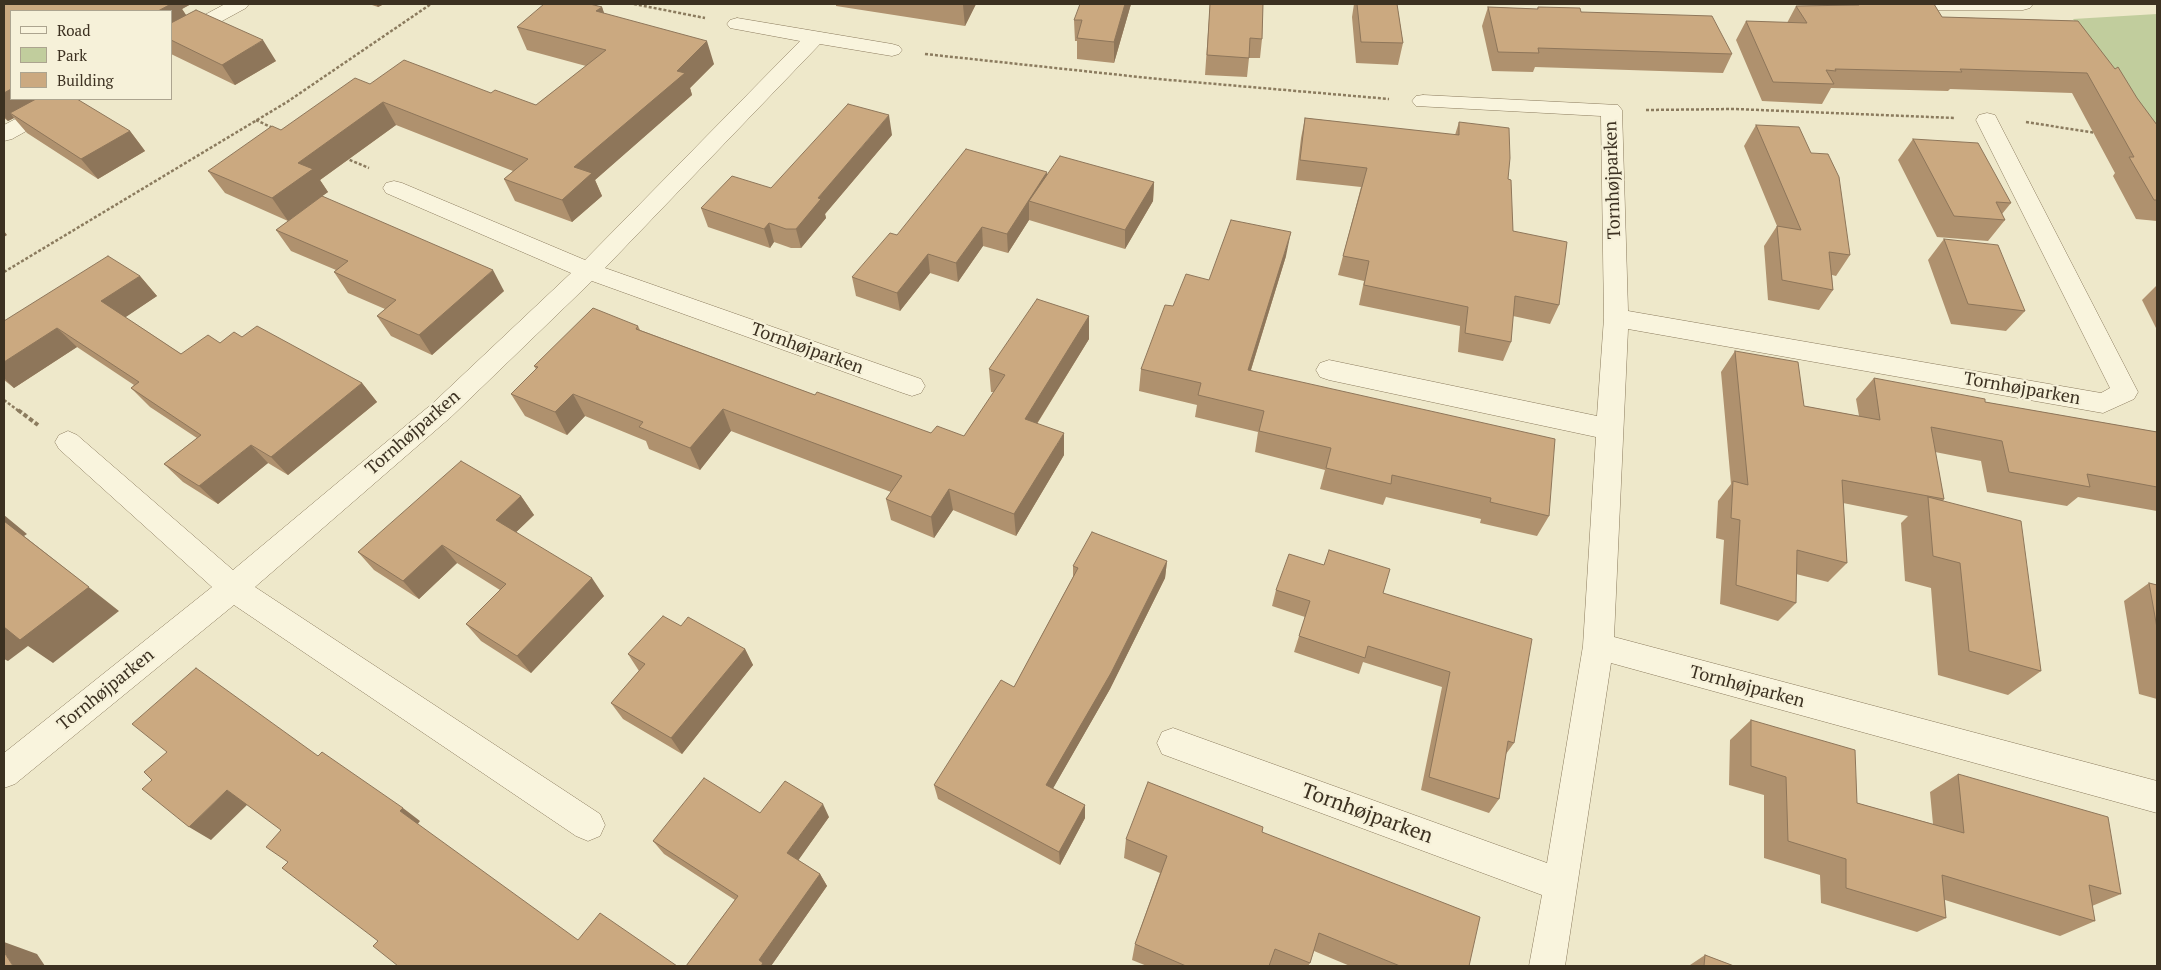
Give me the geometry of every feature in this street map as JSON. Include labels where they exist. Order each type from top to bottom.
[{"type":"street","points":[[172,40],[239,4]]},
{"type":"street","points":[[1886,4],[2023,4]]},
{"type":"street","points":[[737,24],[892,50]]},
{"type":"street","name":"Tornhøjparken","points":[[4,773],[232,588],[442,410],[588,271],[816,36]]},
{"type":"street","points":[[4,134],[66,100]]},
{"type":"street","name":"Tornhøjparken","points":[[1423,102],[1611,110],[1616,318],[1598,646],[1562,885],[1547,966]]},
{"type":"street","name":"Tornhøjparken","points":[[1616,318],[2103,403],[2125,392],[1987,120]]},
{"type":"street","name":"Tornhøjparken","points":[[394,188],[588,271],[912,386]]},
{"type":"street","points":[[1329,370],[1609,429]]},
{"type":"street","points":[[68,442],[232,588],[588,825]]},
{"type":"street","name":"Tornhøjparken","points":[[1598,646],[2157,797]]},
{"type":"street","name":"Tornhøjparken","points":[[1173,743],[1562,885]]},
{"type":"path","points":[[4,272],[287,102],[431,4]]},
{"type":"path","points":[[634,4],[737,24]]},
{"type":"path","points":[[892,50],[1158,79],[1423,102]]},
{"type":"path","points":[[1611,110],[1735,109],[2042,122],[2099,133]]},
{"type":"path","points":[[256,120],[283,132]]},
{"type":"path","points":[[337,155],[380,172],[394,188]]},
{"type":"path","points":[[4,400],[32,421],[68,442]]},
{"type":"green space","points":[[2157,14],[2157,131],[2139,114],[2073,19]]},
{"type":"building","points":[[4,4],[171,4],[160,10],[10,10],[10,90],[4,93]]},
{"type":"building","points":[[544,4],[590,4],[602,7],[596,11],[707,41],[677,71],[685,73],[574,167],[592,173],[562,200],[504,179],[528,159],[383,102],[298,163],[313,169],[272,198],[208,171],[272,126],[281,130],[355,78],[370,84],[404,60],[491,93],[495,90],[536,105],[606,50],[517,27]]},
{"type":"building","points":[[1080,4],[1125,4],[1114,42],[1077,38],[1082,20],[1074,20]]},
{"type":"building","points":[[1210,4],[1263,4],[1262,39],[1250,38],[1249,58],[1207,55]]},
{"type":"building","points":[[1357,4],[1397,4],[1403,43],[1361,42]]},
{"type":"building","points":[[1934,4],[1942,17],[2078,21],[2115,69],[2118,67],[2137,98],[2157,125],[2157,200],[2154,200],[2129,157],[2134,157],[2087,73],[1960,69],[1962,72],[1835,69],[1836,71],[1826,70],[1834,84],[1773,82],[1746,21],[1807,23],[1796,6]]},
{"type":"building","points":[[1488,7],[1580,8],[1581,12],[1712,16],[1732,54],[1538,48],[1539,53],[1498,52]]},
{"type":"building","points":[[196,10],[263,40],[222,65],[172,40],[172,22]]},
{"type":"building","points":[[34,100],[79,100],[130,131],[81,159],[10,113]]},
{"type":"building","points":[[848,104],[889,115],[818,198],[821,199],[796,229],[786,229],[769,223],[764,229],[701,208],[732,176],[771,188]]},
{"type":"building","points":[[1305,118],[1459,135],[1459,122],[1509,128],[1510,158],[1508,179],[1511,180],[1513,231],[1567,242],[1559,305],[1515,296],[1511,342],[1465,333],[1468,307],[1364,285],[1369,261],[1343,256],[1367,168],[1300,160]]},
{"type":"building","points":[[1756,125],[1799,127],[1811,153],[1828,154],[1839,177],[1850,255],[1829,252],[1833,290],[1782,280],[1777,226],[1801,230]]},
{"type":"building","points":[[1913,139],[1978,143],[2011,203],[1996,202],[2005,220],[1954,216]]},
{"type":"building","points":[[966,149],[1047,172],[1007,234],[982,227],[956,263],[928,254],[897,293],[852,277],[890,233],[897,235]]},
{"type":"building","points":[[1060,156],[1154,182],[1125,230],[1029,201]]},
{"type":"building","points":[[322,196],[493,270],[419,335],[377,316],[396,300],[334,272],[348,261],[276,230]]},
{"type":"building","points":[[1231,220],[1291,232],[1248,370],[1555,439],[1549,516],[1490,502],[1491,498],[1392,475],[1391,484],[1326,468],[1331,448],[1259,431],[1264,411],[1198,395],[1201,383],[1141,369],[1165,305],[1173,306],[1186,274],[1209,280]]},
{"type":"building","points":[[1944,239],[1998,245],[2025,311],[1968,304]]},
{"type":"building","points":[[108,256],[140,276],[101,301],[181,354],[208,335],[220,343],[234,332],[242,337],[257,326],[362,383],[271,457],[251,445],[199,486],[164,464],[201,435],[131,388],[139,382],[57,328],[4,362],[4,321]]},
{"type":"building","points":[[1037,299],[1089,316],[1025,419],[1064,433],[1014,514],[949,489],[931,517],[886,499],[902,476],[723,409],[690,448],[639,427],[643,422],[573,394],[555,412],[511,394],[538,367],[534,366],[593,308],[638,326],[636,329],[815,395],[817,392],[931,433],[937,426],[964,436],[1005,375],[989,369]]},
{"type":"building","points":[[1735,351],[1798,362],[1804,406],[1880,420],[1874,378],[1985,399],[1985,402],[2157,432],[2157,487],[2087,474],[2090,487],[2009,472],[2002,441],[1931,427],[1944,499],[1842,480],[1847,563],[1797,550],[1796,603],[1736,585],[1740,520],[1731,518],[1733,481],[1748,485]]},
{"type":"building","points":[[461,461],[521,496],[496,520],[592,578],[517,656],[466,624],[506,584],[442,545],[403,581],[358,552]]},
{"type":"building","points":[[1928,497],[2021,521],[2041,671],[1969,651],[1960,563],[1933,556]]},
{"type":"building","points":[[4,521],[89,587],[20,640],[4,627]]},
{"type":"building","points":[[1092,532],[1167,561],[1111,673],[1046,785],[1085,805],[1059,852],[934,785],[1001,680],[1014,687],[1078,568],[1073,566]]},
{"type":"building","points":[[1329,550],[1390,569],[1383,593],[1532,639],[1514,743],[1508,741],[1499,799],[1429,777],[1450,672],[1368,646],[1365,658],[1299,636],[1310,601],[1276,590],[1289,554],[1324,565]]},
{"type":"building","points":[[2149,583],[2157,585],[2157,628]]},
{"type":"building","points":[[663,616],[681,626],[688,617],[745,649],[671,738],[611,703],[645,664],[628,654]]},
{"type":"building","points":[[196,668],[318,756],[322,752],[403,808],[400,811],[578,940],[600,913],[677,966],[398,966],[373,946],[378,941],[282,868],[288,862],[266,847],[281,830],[227,790],[189,827],[142,789],[152,780],[144,772],[167,752],[132,724]]},
{"type":"building","points":[[1751,720],[1855,750],[1857,803],[1964,833],[1958,774],[2108,817],[2121,894],[2089,885],[2095,921],[1942,875],[1946,918],[1846,888],[1846,859],[1788,841],[1786,777],[1751,766]]},
{"type":"building","points":[[704,778],[760,813],[785,781],[823,804],[787,853],[820,874],[759,960],[763,963],[761,966],[686,966],[738,896],[653,841]]},
{"type":"building","points":[[1148,782],[1263,827],[1262,832],[1480,917],[1469,966],[1400,966],[1319,933],[1310,963],[1275,949],[1269,966],[1186,966],[1135,944],[1167,856],[1126,839]]},
{"type":"building","points":[[4,952],[13,966],[4,966]]},
{"type":"building","points":[[1705,955],[1734,966],[1704,966]]}]
